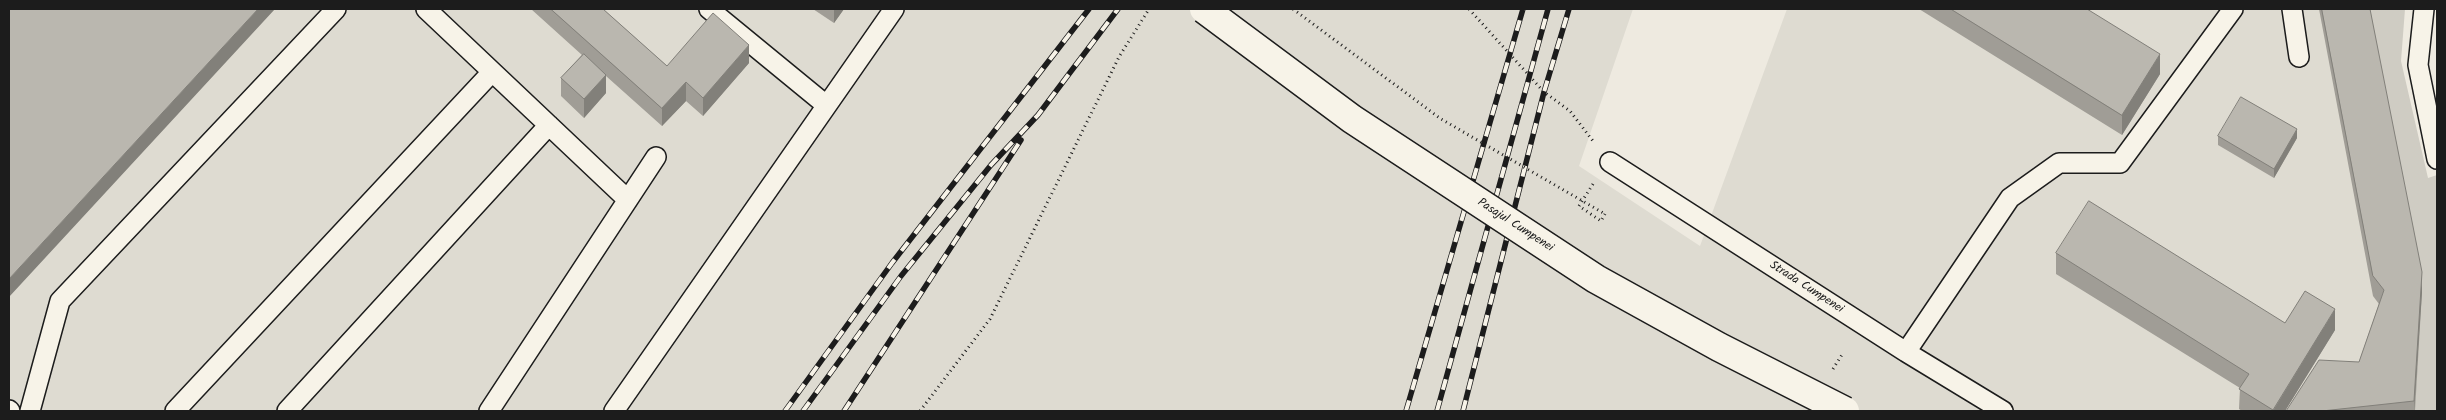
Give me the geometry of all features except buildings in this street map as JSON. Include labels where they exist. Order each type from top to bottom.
[{"type":"main road","name":"Pasajul Cumpenei","points":[[1204,9],[1352,119],[1596,279],[1719,347],[1845,411]]},
{"type":"lane","points":[[30,411],[60,301],[336,9]]},
{"type":"lane","points":[[426,9],[628,200]]},
{"type":"lane","points":[[709,9],[826,106]]},
{"type":"lane","points":[[614,411],[894,9]]},
{"type":"lane","points":[[1906,352],[2010,198],[2060,163],[2120,163],[2233,9]]},
{"type":"lane","points":[[2292,9],[2299,57]]},
{"type":"lane","points":[[2424,9],[2418,66],[2437,159]]},
{"type":"lane","points":[[174,411],[492,72]]},
{"type":"lane","points":[[287,411],[549,126]]},
{"type":"lane","points":[[489,411],[656,157]]},
{"type":"lane","name":"Strada Cumpenei","points":[[1610,162],[1906,352],[2003,411]]},
{"type":"path","points":[[920,411],[990,319],[1119,57],[1149,9]]},
{"type":"path","points":[[1293,9],[1441,119],[1604,214],[1600,220],[1579,206],[1593,184]]},
{"type":"path","points":[[1469,9],[1544,92],[1570,111],[1610,162]]},
{"type":"shaded area","points":[[9,9],[1633,9],[1579,166],[1700,246],[1787,9],[2366,9],[2415,411],[9,411]]},
{"type":"shaded area","points":[[2366,9],[2405,9],[2401,61],[2428,178],[2437,175],[2437,411],[2415,411]]},
{"type":"railway","points":[[785,411],[892,263],[1089,9]]},
{"type":"railway","points":[[803,411],[901,276],[991,165],[1038,115],[1118,9]]},
{"type":"railway","points":[[1406,411],[1523,9]]},
{"type":"railway","points":[[1437,411],[1548,9]]},
{"type":"railway","points":[[1463,411],[1544,92],[1569,9]]},
{"type":"railway","points":[[844,411],[1021,140]]}]
